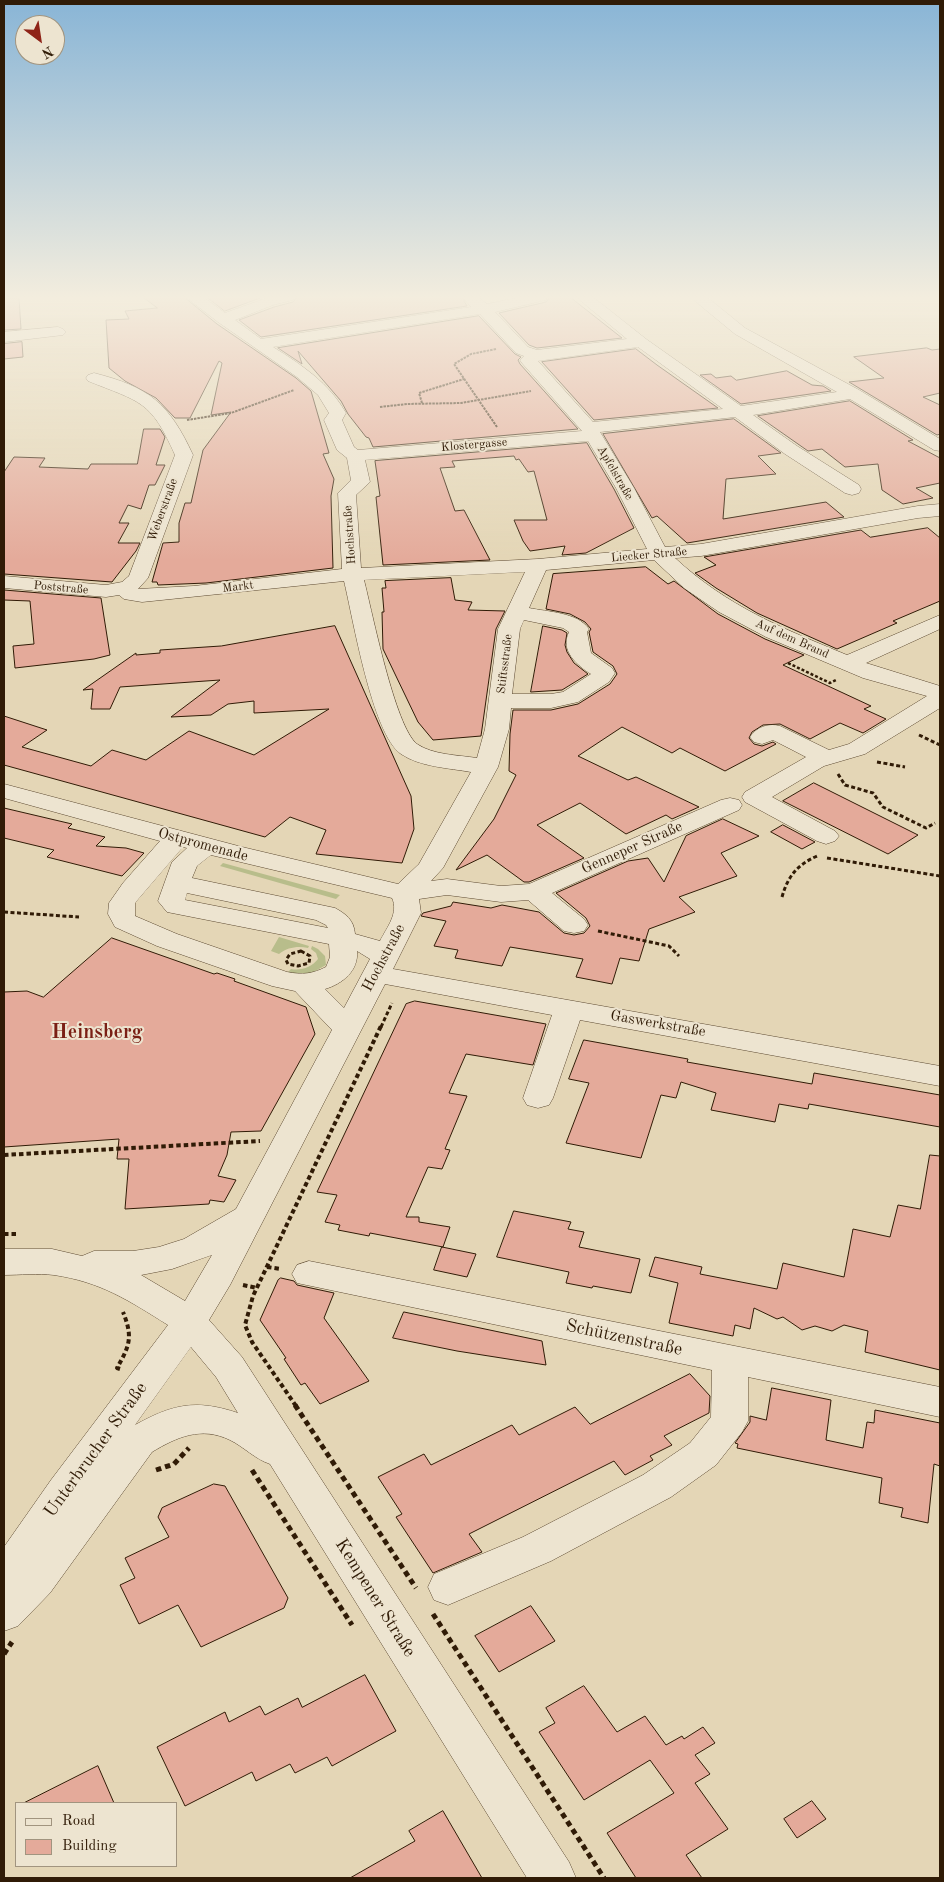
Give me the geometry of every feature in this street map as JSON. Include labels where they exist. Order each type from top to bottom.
[{"type":"street","name":"Weberstraße","points":[[112,385],[137,394],[158,409],[184,455],[138,578],[134,584],[121,589]]},
{"type":"street","name":"Hochstraße","points":[[314,385],[322,390],[338,413],[333,420],[346,450],[355,456],[361,482],[347,493],[350,561],[354,574],[357,622],[397,736],[409,750],[430,758],[486,767]]},
{"type":"street","points":[[700,385],[791,450],[852,488]]},
{"type":"street","points":[[837,385],[940,446]]},
{"type":"street","name":"Apfelstraße","points":[[551,387],[591,432],[625,488],[659,554]]},
{"type":"street","name":"Klostergasse","points":[[355,456],[591,432],[853,394]]},
{"type":"street","name":"Liecker Straße","points":[[354,574],[538,565],[711,549],[918,512],[940,510]]},
{"type":"street","name":"Auf dem Brand","points":[[659,554],[691,584],[726,608],[774,632],[871,673],[935,693]]},
{"type":"street","name":"Stiftsstraße","points":[[486,767],[497,729],[510,629],[538,565]]},
{"type":"street","name":"Markt","points":[[121,589],[132,595],[185,593],[354,574]]},
{"type":"street","name":"Poststraße","points":[[4,582],[87,590],[121,589]]},
{"type":"street","points":[[501,701],[551,701],[570,697],[601,677],[604,673],[580,655],[576,647],[578,632],[570,623],[517,612]]},
{"type":"street","points":[[848,663],[914,640],[940,621]]},
{"type":"street","points":[[877,715],[935,693]]},
{"type":"street","points":[[830,764],[855,739],[922,712],[935,693]]},
{"type":"street","points":[[762,737],[772,731],[830,764]]},
{"type":"street","points":[[821,849],[754,797],[816,761],[830,764]]},
{"type":"street","points":[[403,893],[430,868],[486,767]]},
{"type":"street","name":"Ostpromenade","points":[[4,791],[206,846],[403,893]]},
{"type":"street","name":"Genneper Straße","points":[[403,893],[447,887],[501,894],[534,891],[730,805]]},
{"type":"street","points":[[176,838],[148,869],[122,903],[121,914],[125,921],[167,940],[282,980],[304,984],[321,981],[338,972],[344,957],[342,940]]},
{"type":"street","name":"Gaswerkstraße","points":[[206,846],[185,862],[171,901],[176,906],[370,946],[388,970],[569,1009],[940,1076]]},
{"type":"street","points":[[534,891],[574,926]]},
{"type":"street","name":"Hochstraße","points":[[190,1322],[216,1280],[348,1029],[388,970],[408,913],[408,904],[403,893]]},
{"type":"street","points":[[304,984],[348,1029]]},
{"type":"street","points":[[538,1098],[569,1009]]},
{"type":"street","points":[[4,1262],[131,1264],[160,1259],[194,1249],[249,1217]]},
{"type":"street","name":"Kempener Straße","points":[[52,1262],[104,1273],[135,1286],[190,1322],[229,1367],[266,1459],[553,1878]]},
{"type":"street","name":"Schützenstraße","points":[[309,1274],[940,1402]]},
{"type":"street","name":"Unterbrucher Straße","points":[[4,1580],[65,1491],[190,1322]]},
{"type":"street","points":[[431,1595],[536,1550],[657,1486],[703,1454],[729,1421],[730,1359]]},
{"type":"street","points":[[4,1613],[36,1580],[139,1442],[169,1424],[196,1419],[214,1420],[242,1430],[266,1459]]},
{"type":"path","points":[[167,422],[232,413],[311,385]]},
{"type":"path","points":[[422,403],[419,393],[445,385]]},
{"type":"path","points":[[468,385],[497,428]]},
{"type":"path","points":[[380,407],[422,403],[433,405],[478,400],[551,387]]},
{"type":"path","points":[[830,682],[837,686]]},
{"type":"path","points":[[914,733],[940,745]]},
{"type":"path","points":[[830,764],[845,785],[873,793],[883,807],[926,828],[935,823]]},
{"type":"path","points":[[782,898],[792,870],[821,849],[940,876]]},
{"type":"path","points":[[4,912],[79,917]]},
{"type":"path","points":[[574,926],[669,946],[680,956]]},
{"type":"path","points":[[388,970],[253,1296],[245,1325],[252,1342],[431,1595],[604,1878]]},
{"type":"path","points":[[4,1155],[290,1139]]},
{"type":"path","points":[[4,1234],[23,1234]]},
{"type":"path","points":[[115,1308],[123,1312],[129,1328],[131,1344],[117,1368],[148,1379]]},
{"type":"path","points":[[266,1459],[356,1631]]},
{"type":"green space","points":[[223,863],[340,895],[336,899],[220,866]]},
{"type":"green space","points":[[279,937],[309,946],[308,948],[289,948],[279,954],[271,951]]},
{"type":"green space","points":[[312,946],[325,956],[326,965],[310,974],[286,974],[291,969],[302,969],[316,962],[318,959],[316,953],[311,949]]},
{"type":"building","points":[[132,385],[207,385],[190,418],[175,418],[156,398]]},
{"type":"building","points":[[217,385],[304,385],[311,391],[329,453],[323,454],[334,479],[331,496],[333,568],[206,583],[158,585],[157,582],[152,582],[163,543],[179,542],[179,523],[185,503],[191,503],[203,450],[231,412],[211,415]]},
{"type":"building","points":[[327,385],[539,385],[578,429],[373,447],[369,438],[366,437],[348,414],[341,401]]},
{"type":"building","points":[[562,385],[685,385],[718,408],[594,420]]},
{"type":"building","points":[[714,385],[812,385],[823,386],[831,391],[741,404]]},
{"type":"building","points":[[854,385],[940,385],[940,393],[923,397],[940,405],[940,434],[937,435]]},
{"type":"building","points":[[850,401],[913,440],[908,441],[940,458],[940,483],[916,488],[933,498],[903,504],[882,490],[878,464],[845,467],[822,449],[808,451],[758,416]]},
{"type":"building","points":[[734,419],[781,453],[758,456],[776,474],[726,479],[723,519],[826,502],[844,517],[687,543],[657,516],[652,518],[603,434]]},
{"type":"building","points":[[144,429],[160,429],[165,437],[156,465],[165,465],[155,485],[149,485],[141,509],[128,505],[119,523],[129,523],[118,543],[140,543],[112,582],[4,574],[4,472],[14,457],[45,458],[39,467],[88,469],[91,464],[137,464]]},
{"type":"building","points":[[587,443],[634,528],[586,553],[562,555],[565,546],[530,551],[523,541],[514,520],[547,520],[534,471],[528,472],[519,459],[516,460],[514,456],[452,461],[455,467],[440,468],[455,511],[464,510],[490,560],[383,565],[376,497],[380,496],[375,461]]},
{"type":"building","points":[[928,528],[940,538],[940,601],[893,621],[897,623],[837,649],[757,613],[695,573],[716,565],[704,557],[861,530],[870,537]]},
{"type":"building","points":[[646,567],[668,584],[674,581],[718,614],[765,639],[804,655],[783,665],[871,706],[864,709],[886,719],[863,733],[840,723],[810,739],[780,724],[763,725],[752,732],[749,738],[754,744],[762,746],[773,742],[776,744],[725,771],[680,748],[672,753],[622,727],[578,756],[628,780],[636,777],[699,807],[672,819],[666,815],[626,834],[580,803],[537,825],[584,858],[529,882],[524,882],[487,855],[456,870],[494,819],[516,775],[509,771],[513,710],[551,710],[578,704],[610,684],[617,674],[613,666],[593,652],[589,632],[591,629],[585,622],[570,614],[546,609],[553,574]]},
{"type":"building","points":[[451,578],[455,600],[472,602],[468,610],[505,611],[496,629],[481,736],[433,740],[418,722],[383,649],[382,612],[384,612],[382,588],[386,588],[385,581]]},
{"type":"building","points":[[4,590],[101,598],[110,655],[94,659],[15,668],[13,646],[34,644],[30,601],[4,600]]},
{"type":"building","points":[[335,626],[411,796],[414,829],[402,863],[316,854],[326,830],[290,817],[265,837],[4,765],[4,716],[47,730],[22,747],[91,766],[112,750],[146,760],[189,731],[254,755],[329,709],[254,713],[254,701],[228,704],[211,715],[171,717],[220,680],[120,687],[110,709],[91,709],[93,689],[83,690],[136,653],[136,655],[160,653],[160,650],[221,646]]},
{"type":"building","points":[[543,626],[567,633],[565,645],[567,652],[574,663],[588,674],[562,690],[531,692]]},
{"type":"building","points":[[814,783],[918,835],[888,854],[783,801]]},
{"type":"building","points":[[4,808],[72,824],[68,828],[105,837],[96,846],[126,848],[144,853],[122,876],[47,857],[54,850],[4,838]]},
{"type":"building","points":[[723,819],[759,836],[721,853],[737,876],[679,897],[695,912],[649,929],[639,961],[620,958],[612,984],[576,977],[583,959],[510,947],[502,966],[455,958],[458,950],[434,946],[446,921],[421,916],[423,913],[451,906],[453,902],[491,908],[502,905],[539,912],[564,933],[574,935],[584,933],[590,926],[586,918],[556,893],[628,861],[648,858],[664,882],[686,836]]},
{"type":"building","points":[[783,825],[815,842],[802,849],[771,832]]},
{"type":"building","points":[[112,938],[214,974],[217,973],[235,979],[234,981],[306,1007],[315,1034],[261,1131],[231,1132],[227,1155],[218,1176],[236,1180],[224,1202],[210,1200],[209,1204],[125,1209],[129,1159],[117,1159],[119,1139],[4,1147],[4,992],[27,991],[43,997]]},
{"type":"building","points":[[415,1001],[546,1024],[533,1065],[466,1054],[449,1093],[467,1096],[445,1149],[450,1150],[442,1169],[428,1167],[406,1217],[419,1217],[419,1222],[450,1227],[443,1247],[370,1233],[369,1236],[338,1230],[340,1225],[325,1222],[337,1195],[317,1192],[406,1004]]},
{"type":"building","points":[[584,1040],[688,1059],[687,1062],[812,1084],[814,1073],[940,1095],[940,1127],[809,1104],[808,1109],[779,1104],[775,1122],[711,1110],[716,1093],[681,1082],[676,1098],[661,1095],[641,1158],[566,1143],[589,1083],[569,1079]]},
{"type":"building","points":[[930,1155],[940,1156],[940,1370],[865,1352],[868,1331],[844,1325],[832,1331],[815,1326],[802,1330],[783,1317],[777,1319],[754,1308],[750,1329],[735,1325],[733,1336],[669,1323],[678,1283],[649,1276],[655,1257],[702,1267],[700,1274],[777,1289],[783,1263],[844,1277],[853,1229],[890,1237],[898,1205],[920,1209]]},
{"type":"building","points":[[514,1211],[571,1222],[568,1229],[584,1232],[579,1247],[640,1259],[631,1293],[566,1283],[569,1272],[497,1257]]},
{"type":"building","points":[[442,1247],[476,1254],[467,1277],[434,1270]]},
{"type":"building","points":[[281,1278],[294,1281],[297,1285],[334,1293],[324,1318],[369,1381],[320,1404],[305,1383],[301,1385],[284,1359],[286,1358],[260,1320],[278,1280]]},
{"type":"building","points":[[404,1312],[542,1341],[546,1365],[457,1351],[393,1338]]},
{"type":"building","points":[[690,1374],[710,1396],[709,1413],[664,1436],[672,1445],[650,1456],[653,1460],[625,1475],[614,1461],[469,1534],[482,1552],[433,1573],[396,1517],[402,1514],[378,1477],[424,1454],[431,1465],[512,1425],[519,1435],[575,1407],[590,1424]]},
{"type":"building","points":[[772,1388],[831,1400],[826,1440],[863,1448],[867,1422],[874,1423],[875,1410],[940,1423],[940,1466],[934,1464],[928,1523],[901,1517],[903,1508],[879,1503],[882,1478],[737,1448],[738,1444],[735,1443],[750,1422],[750,1416],[766,1420]]},
{"type":"building","points":[[214,1484],[225,1486],[288,1598],[284,1608],[201,1647],[178,1605],[139,1624],[120,1585],[135,1578],[125,1558],[169,1537],[158,1517],[162,1508]]},
{"type":"building","points":[[531,1606],[555,1641],[499,1672],[475,1636]]},
{"type":"building","points":[[365,1675],[396,1731],[332,1766],[327,1757],[295,1773],[290,1764],[256,1781],[252,1772],[185,1806],[157,1747],[225,1712],[229,1722],[260,1706],[265,1715],[298,1698],[302,1707]]},
{"type":"building","points":[[584,1686],[617,1732],[645,1716],[666,1745],[682,1736],[684,1739],[703,1727],[715,1743],[695,1755],[710,1774],[695,1783],[728,1829],[686,1855],[702,1878],[636,1878],[607,1833],[674,1793],[650,1760],[584,1800],[539,1732],[555,1723],[546,1708]]},
{"type":"building","points":[[98,1766],[114,1802],[26,1802]]},
{"type":"building","points":[[812,1801],[826,1819],[797,1838],[784,1819]]},
{"type":"building","points":[[443,1811],[482,1878],[350,1878],[415,1841],[409,1831]]},
{"type":"district","name":"Heinsberg","points":[[97,1033]]}]
